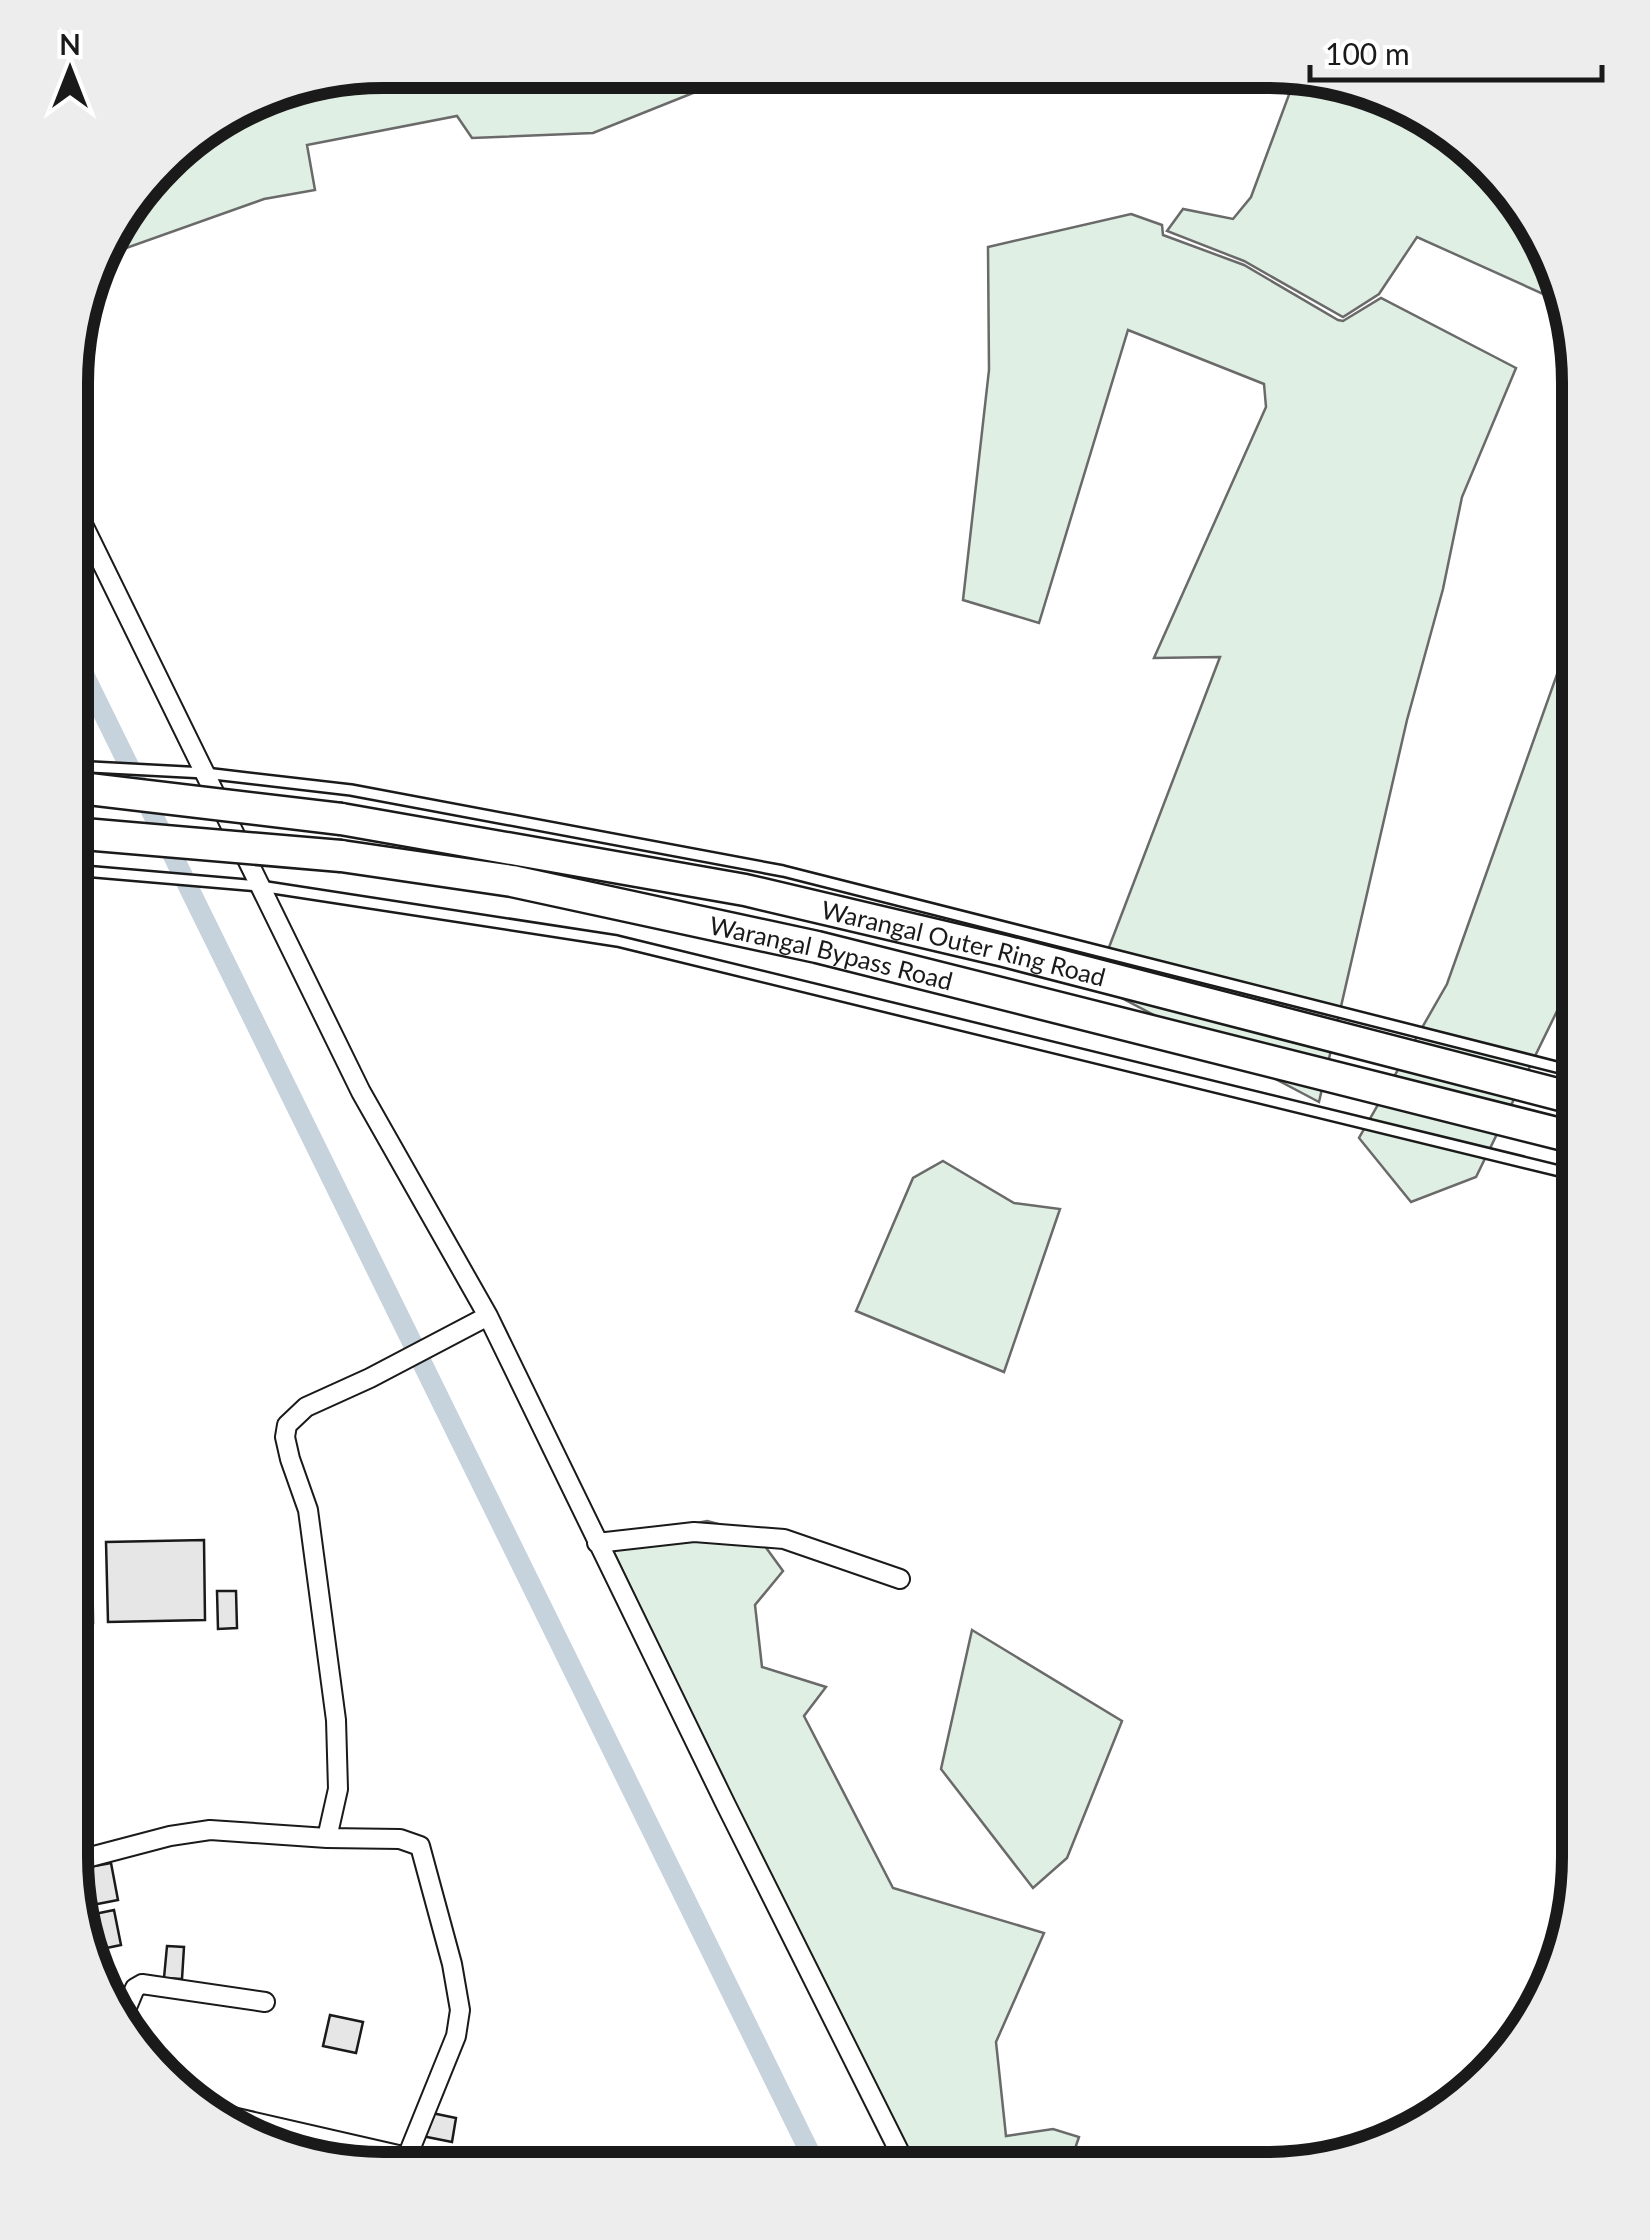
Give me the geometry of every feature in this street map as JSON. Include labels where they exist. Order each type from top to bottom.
[{"type":"highway","name":"Warangal Outer Ring Road","points":[[88,789],[342,819],[745,890],[1004,951],[1562,1095]]},
{"type":"highway","name":"Warangal Bypass Road","points":[[88,835],[342,856],[512,881],[817,947],[1562,1134]]},
{"type":"street","points":[[88,535],[361,1092],[488,1316],[900,2152]]},
{"type":"street","points":[[327,1838],[338,1789],[336,1720],[308,1510],[285,1438],[287,1425],[306,1407],[488,1316]]},
{"type":"street","points":[[598,1543],[694,1532],[784,1539],[900,1578]]},
{"type":"street","points":[[88,1858],[210,1830],[400,1839],[420,1846],[452,1964],[460,2010],[456,2036],[410,2152]]},
{"type":"street","points":[[128,2007],[135,1988],[142,1984],[266,2002]]},
{"type":"lane","points":[[88,767],[204,774],[352,790],[782,871],[1562,1069]]},
{"type":"lane","points":[[88,871],[260,886],[616,942],[1562,1172]]},
{"type":"green space","points":[[382,88],[706,88],[593,133],[472,138],[457,116],[307,145],[315,190],[264,199],[119,251],[148,203],[203,148],[270,110],[306,98]]},
{"type":"green space","points":[[1291,89],[1344,98],[1380,110],[1447,148],[1489,188],[1532,252],[1549,297],[1417,237],[1379,294],[1343,317],[1244,261],[1167,231],[1183,209],[1233,219],[1251,197]]},
{"type":"green space","points":[[1131,214],[1162,225],[1163,235],[1244,265],[1338,320],[1343,321],[1381,298],[1516,368],[1462,497],[1319,1102],[1095,984],[1220,657],[1154,658],[1266,407],[1264,384],[1128,330],[1039,623],[963,600],[989,370],[988,247]]},
{"type":"green space","points":[[1562,660],[1562,1001],[1476,1177],[1411,1202],[1359,1138],[1447,984]]},
{"type":"green space","points":[[943,1161],[1014,1203],[1060,1209],[1004,1372],[856,1311],[913,1178]]},
{"type":"green space","points":[[707,1521],[756,1534],[783,1571],[755,1605],[762,1667],[826,1687],[804,1716],[893,1888],[1044,1933],[996,2042],[1006,2136],[1053,2129],[1079,2137],[1074,2152],[908,2152],[779,1901],[611,1546],[635,1535]]},
{"type":"green space","points":[[972,1630],[1122,1721],[1067,1858],[1033,1888],[941,1769]]},
{"type":"building","points":[[204,1540],[205,1620],[108,1622],[106,1542]]},
{"type":"building","points":[[88,1541],[92,1541],[93,1623],[88,1623]]},
{"type":"building","points":[[217,1591],[236,1591],[237,1628],[218,1629]]},
{"type":"building","points":[[111,1863],[118,1900],[92,1905],[88,1867]]},
{"type":"building","points":[[114,1910],[121,1945],[102,1949],[93,1914]]},
{"type":"building","points":[[167,1946],[184,1947],[182,1979],[164,1978]]},
{"type":"building","points":[[330,2015],[363,2022],[356,2053],[323,2046]]},
{"type":"building","points":[[427,2112],[456,2118],[452,2142],[422,2136]]},
{"type":"waterway","points":[[88,683],[810,2152]]}]
